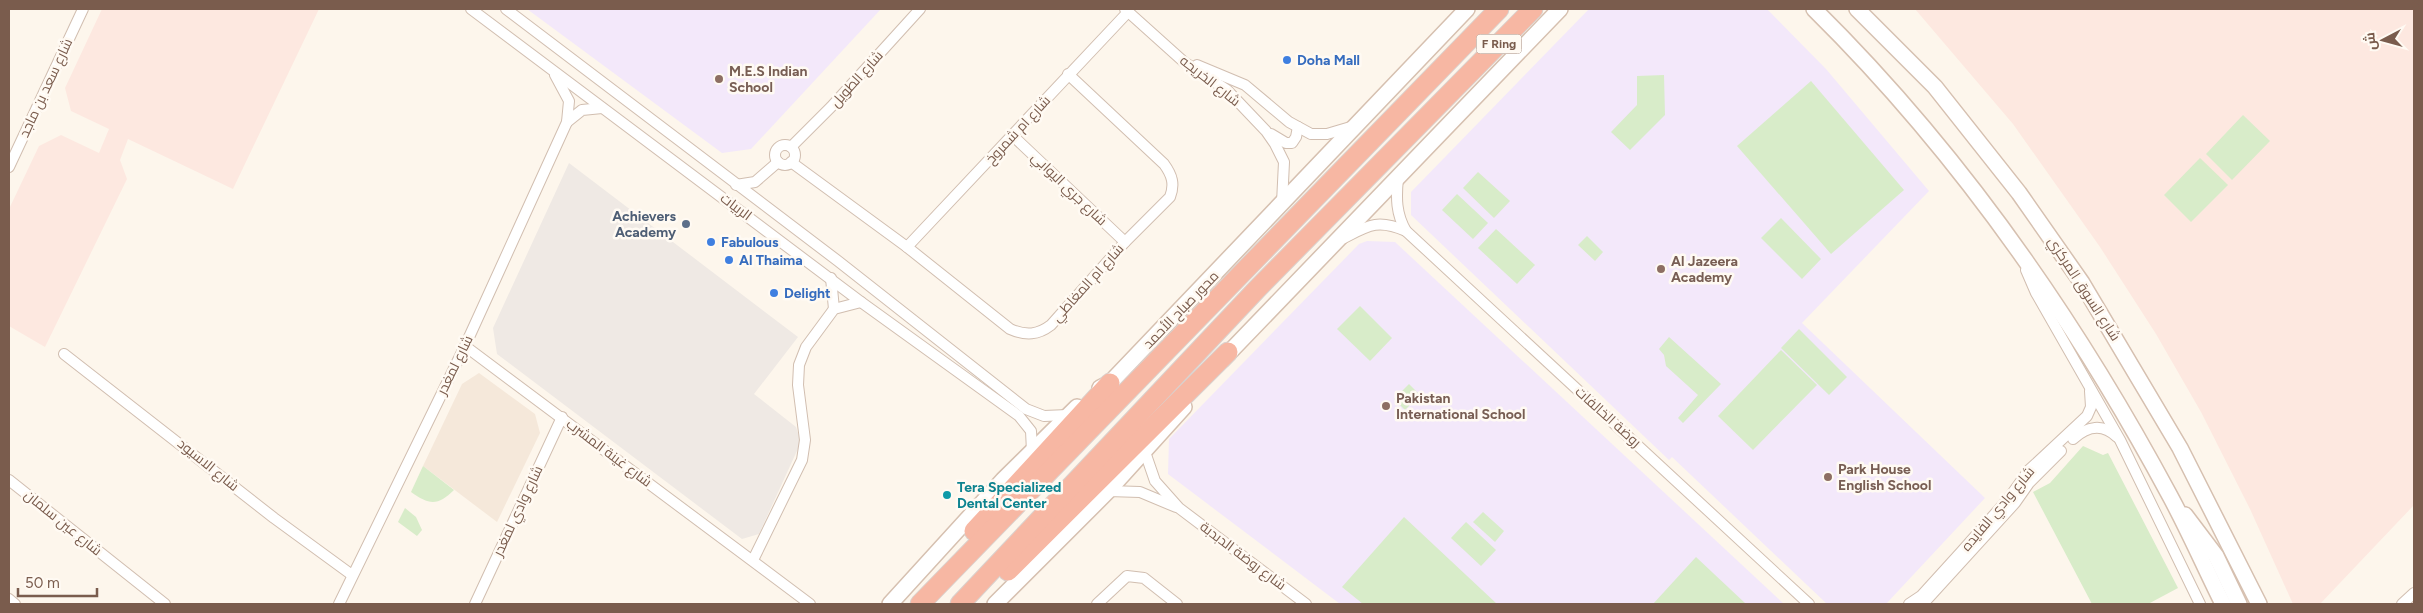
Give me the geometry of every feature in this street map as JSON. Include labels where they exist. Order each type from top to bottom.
[{"type":"highway","name":"محور صباح الأحمد","points":[[920,604],[1499,9]]},
{"type":"highway","name":"F Ring","points":[[960,604],[1258,288],[1533,9]]},
{"type":"highway","points":[[972,604],[1022,557],[1228,352]]},
{"type":"highway","points":[[907,604],[1110,384]]},
{"type":"main road","name":"محور صباح الأحمد","points":[[890,604],[1032,451],[1068,415],[1096,390],[1110,384],[1467,9]]},
{"type":"main road","points":[[995,604],[1145,452],[1208,380],[1228,352],[1560,9]]},
{"type":"main road","points":[[1814,9],[1892,92],[1948,158],[2013,242],[2081,346],[2170,496],[2223,604]]},
{"type":"main road","name":"شارع السوق المركزي","points":[[1858,9],[1935,87],[2030,209],[2082,283],[2113,332],[2180,448],[2259,604]]},
{"type":"main road","points":[[2170,496],[2209,544],[2239,604]]},
{"type":"main road","points":[[2216,519],[2236,537],[2268,604]]},
{"type":"street","name":"شارع سعد بن ماجد","points":[[9,167],[83,9]]},
{"type":"street","name":"الربيات","points":[[471,9],[861,302],[1019,416],[1031,431],[1032,451]]},
{"type":"street","name":"الربيات","points":[[506,9],[838,261],[1026,409],[1044,416],[1068,415]]},
{"type":"street","name":"شارع الطويل","points":[[791,147],[831,107],[920,9]]},
{"type":"street","name":"شارع الخريجه","points":[[1126,10],[1184,62],[1227,90],[1266,131],[1284,162],[1282,204]]},
{"type":"street","name":"شارع ام شمروخ","points":[[907,247],[1012,136],[1126,10]]},
{"type":"street","name":"شارع الخريجه","points":[[1175,53],[1196,65],[1245,85],[1298,128],[1314,135],[1328,134],[1357,125]]},
{"type":"street","name":"شارع لمغدر","points":[[338,604],[465,346],[567,122],[569,101],[552,70]]},
{"type":"street","name":"شارع ام المغاطي","points":[[791,162],[907,247],[1010,329],[1020,333],[1032,334],[1042,331],[1051,325],[1125,242],[1170,197],[1173,182],[1170,172],[1164,164],[1068,74]]},
{"type":"street","points":[[567,122],[582,110],[602,108]]},
{"type":"street","name":"شارع الخريجه","points":[[1266,131],[1286,143],[1292,143],[1298,128]]},
{"type":"street","name":"شارع جري اليوابي","points":[[1012,136],[1125,242]]},
{"type":"street","points":[[781,145],[791,147],[794,155],[791,162],[787,164],[778,162],[775,158],[777,148],[781,145]]},
{"type":"street","points":[[736,185],[755,182],[778,162]]},
{"type":"street","name":"روضة الخالفات","points":[[1398,178],[1396,206],[1406,232]]},
{"type":"street","name":"روضة الخالفات","points":[[1334,243],[1371,225],[1384,223],[1406,232],[1809,604]]},
{"type":"street","points":[[2013,242],[2036,293],[2120,440],[2200,604]]},
{"type":"street","points":[[831,278],[834,310]]},
{"type":"street","points":[[754,560],[802,460],[805,440],[798,385],[799,365],[806,347],[834,310],[861,302]]},
{"type":"street","name":"شارع غينة المشرب","points":[[465,346],[754,560],[810,604]]},
{"type":"street","name":"شارع الاسيود","points":[[64,354],[274,518],[352,575]]},
{"type":"street","name":"شارع وادي الفايده","points":[[1909,604],[1921,596],[1980,531],[2029,470],[2087,416],[2091,407],[2089,385]]},
{"type":"street","name":"شارع وادي لمغدر","points":[[475,604],[562,417]]},
{"type":"street","name":"شارع وادي الفايده","points":[[1923,604],[2015,503],[2029,483],[2082,431],[2101,427],[2110,430],[2120,440]]},
{"type":"street","name":"شارع روضة الدبدبة","points":[[1145,452],[1155,480],[1179,508],[1306,604]]},
{"type":"street","name":"شارع عين سلمان","points":[[9,480],[165,604]]},
{"type":"street","name":"شارع روضة الدبدبة","points":[[1108,491],[1140,492],[1179,508]]},
{"type":"street","points":[[1097,604],[1127,576],[1144,578],[1177,604]]},
{"type":"street","points":[[2402,604],[2414,593]]},
{"type":"street","points":[[9,599],[15,604]]},
{"type":"shaded area","points":[[102,9],[319,9],[233,189],[128,139],[120,160],[127,179],[45,347],[9,326],[9,209],[39,146],[61,135],[99,153],[109,129],[71,111],[65,88]]},
{"type":"shaded area","name":"M.E.S Indian School","points":[[527,9],[881,9],[751,149],[722,153]]},
{"type":"shaded area","name":"Al Jazeera Academy","points":[[1589,9],[1767,9],[1826,69],[1929,191],[1802,323],[1985,498],[1886,604],[1827,604],[1672,457],[1669,460],[1411,215],[1411,192]]},
{"type":"shaded area","points":[[1915,9],[2414,9],[2414,505],[2320,604],[2293,604],[2250,509],[2201,412],[2156,334],[2100,247],[2013,124]]},
{"type":"shaded area","points":[[569,163],[798,337],[754,394],[796,427],[801,442],[759,534],[742,539],[497,354],[493,328]]},
{"type":"shaded area","name":"Pakistan International School","points":[[1367,241],[1395,242],[1784,604],[1340,604],[1168,474],[1169,439],[1359,244]]},
{"type":"shaded area","points":[[479,373],[535,414],[540,433],[497,522],[423,466],[462,384]]},
{"type":"green space","points":[[1664,75],[1665,115],[1630,150],[1611,132],[1637,105],[1637,76]]},
{"type":"green space","points":[[1811,81],[1904,190],[1831,254],[1737,146]]},
{"type":"green space","points":[[2243,115],[2270,141],[2232,180],[2206,154]]},
{"type":"green space","points":[[2200,158],[2228,185],[2191,222],[2164,195]]},
{"type":"green space","points":[[1478,172],[1510,201],[1494,218],[1463,188]]},
{"type":"green space","points":[[1457,194],[1488,223],[1473,239],[1442,210]]},
{"type":"green space","points":[[1781,218],[1821,259],[1802,279],[1761,238]]},
{"type":"green space","points":[[1496,229],[1535,265],[1517,284],[1478,248]]},
{"type":"green space","points":[[1587,236],[1603,252],[1595,261],[1578,245]]},
{"type":"green space","points":[[1360,306],[1392,338],[1370,361],[1337,329]]},
{"type":"green space","points":[[1799,329],[1847,377],[1829,395],[1781,348]]},
{"type":"green space","points":[[1669,337],[1721,384],[1683,423],[1678,418],[1698,395],[1666,366],[1664,355],[1659,349]]},
{"type":"green space","points":[[1781,350],[1817,385],[1753,450],[1718,416]]},
{"type":"green space","points":[[1409,384],[1420,395],[1405,410],[1394,399]]},
{"type":"green space","points":[[2083,446],[2103,455],[2108,453],[2178,588],[2148,604],[2092,604],[2033,492],[2050,483]]},
{"type":"green space","points":[[423,466],[454,490],[443,499],[433,502],[411,492]]},
{"type":"green space","points":[[405,508],[416,517],[422,530],[417,536],[398,522]]},
{"type":"green space","points":[[1483,512],[1504,531],[1495,542],[1473,522]]},
{"type":"green space","points":[[1404,517],[1497,604],[1363,604],[1342,587]]},
{"type":"green space","points":[[1466,522],[1496,550],[1481,566],[1451,538]]},
{"type":"green space","points":[[1696,557],[1746,604],[1653,604]]},
{"type":"place","name":"Doha Mall","points":[[1287,60]]},
{"type":"place","name":"M.E.S Indian School","points":[[719,79]]},
{"type":"place","name":"Achievers Academy","points":[[686,224]]},
{"type":"place","name":"Fabulous","points":[[711,242]]},
{"type":"place","name":"Al Thaima","points":[[729,260]]},
{"type":"place","name":"Al Jazeera Academy","points":[[1661,269]]},
{"type":"place","name":"Delight","points":[[774,293]]},
{"type":"place","name":"Pakistan International School","points":[[1386,406]]},
{"type":"place","name":"Park House English School","points":[[1828,477]]},
{"type":"place","name":"Tera Specialized Dental Center","points":[[947,495]]}]
